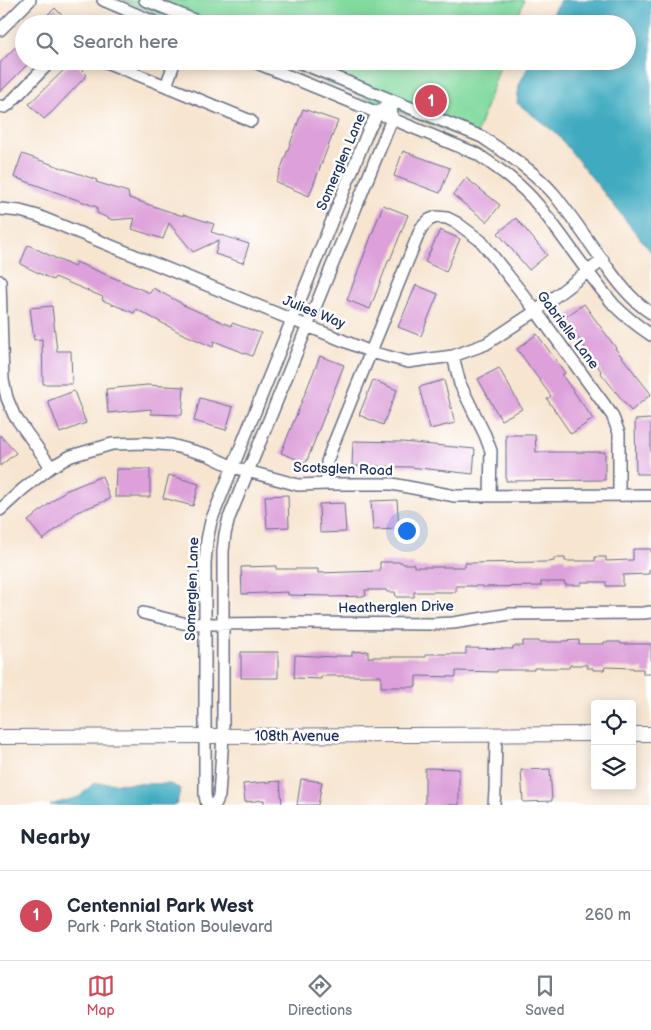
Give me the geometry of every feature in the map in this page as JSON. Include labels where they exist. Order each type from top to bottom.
[{"type":"street","points":[[0,30],[30,0]]},
{"type":"street","points":[[103,0],[138,15]]},
{"type":"street","points":[[145,0],[178,15]]},
{"type":"street","points":[[0,106],[5,107],[8,105],[43,70]]},
{"type":"street","points":[[126,70],[251,121]]},
{"type":"street","points":[[166,86],[172,70]]},
{"type":"street","points":[[274,70],[477,154],[508,175],[538,205],[616,307],[634,324],[651,335]]},
{"type":"street","points":[[318,70],[482,137],[506,152],[532,172],[552,192],[626,291],[651,313]]},
{"type":"street","points":[[215,805],[218,796],[223,736],[223,551],[225,534],[229,518],[392,119],[391,100]]},
{"type":"street","name":"Somerglen Lane","points":[[207,805],[205,795],[205,563],[211,521],[368,130],[378,113],[391,100]]},
{"type":"street","name":"Julies Way","points":[[0,209],[20,211],[38,216],[371,352],[408,362],[453,356],[486,344],[536,311],[603,260]]},
{"type":"street","name":"Gabrielle Lane","points":[[371,352],[421,228],[429,220],[436,217],[448,218],[457,223],[481,241],[536,311],[612,415],[619,433],[620,495]]},
{"type":"street","points":[[0,281],[3,380],[7,398],[14,415],[51,467]]},
{"type":"street","points":[[327,484],[327,462],[331,450],[371,352]]},
{"type":"street","points":[[453,356],[460,384],[485,435],[491,452],[490,496]]},
{"type":"street","name":"Scotsglen Road","points":[[0,510],[51,467],[71,456],[112,444],[145,443],[171,445],[199,452],[233,467],[298,485],[392,484],[454,496],[651,495]]},
{"type":"street","name":"Heatherglen Drive","points":[[143,613],[183,623],[205,624],[433,624],[510,614],[651,612]]},
{"type":"street","name":"108th Avenue","points":[[0,737],[591,734]]},
{"type":"street","points":[[636,734],[651,734]]},
{"type":"street","points":[[494,805],[496,791],[496,735]]},
{"type":"green space","points":[[123,0],[524,0],[519,15],[159,15]]},
{"type":"green space","points":[[296,70],[499,70],[474,142]]},
{"type":"water","points":[[560,0],[651,0],[651,252],[557,134],[517,103],[519,85],[526,70],[636,70],[636,15],[552,15]]},
{"type":"water","points":[[94,783],[170,784],[181,789],[176,805],[50,805],[79,797]]},
{"type":"building","points":[[55,8],[62,15],[47,15]]},
{"type":"building","points":[[15,47],[15,70],[22,70],[0,92],[0,63]]},
{"type":"building","points":[[64,70],[82,70],[87,75],[44,119],[29,104]]},
{"type":"building","points":[[303,109],[338,121],[309,196],[276,182]]},
{"type":"building","points":[[403,151],[450,168],[440,193],[394,176]]},
{"type":"building","points":[[22,154],[128,192],[129,198],[214,224],[211,232],[249,244],[243,263],[215,254],[219,240],[193,252],[169,223],[163,239],[132,229],[135,218],[112,220],[97,213],[97,207],[14,177]]},
{"type":"building","points":[[466,178],[500,205],[487,222],[453,195]]},
{"type":"building","points":[[383,205],[408,215],[370,309],[347,300]]},
{"type":"building","points":[[516,218],[547,255],[529,270],[498,233]]},
{"type":"building","points":[[440,230],[460,239],[446,272],[425,262]]},
{"type":"building","points":[[28,245],[74,267],[76,262],[150,293],[153,288],[181,304],[231,326],[232,323],[261,333],[252,356],[214,341],[213,347],[181,333],[136,309],[134,313],[102,300],[103,297],[55,277],[53,280],[20,264]]},
{"type":"building","points":[[416,285],[438,294],[421,336],[398,327]]},
{"type":"building","points":[[584,304],[651,394],[631,411],[600,372],[564,318]]},
{"type":"building","points":[[52,306],[57,351],[71,351],[72,384],[43,384],[42,339],[34,340],[30,308]]},
{"type":"building","points":[[537,334],[565,373],[562,375],[593,419],[571,434],[547,399],[551,396],[517,349]]},
{"type":"building","points":[[320,356],[344,365],[306,463],[281,453]]},
{"type":"building","points":[[499,368],[522,409],[501,420],[478,379]]},
{"type":"building","points":[[373,380],[397,390],[383,425],[359,415]]},
{"type":"building","points":[[444,380],[455,423],[430,429],[419,387]]},
{"type":"building","points":[[147,385],[184,387],[182,415],[151,414],[151,409],[108,413],[106,389]]},
{"type":"building","points":[[74,391],[86,423],[60,433],[48,401]]},
{"type":"building","points":[[200,398],[233,407],[226,430],[194,421]]},
{"type":"building","points":[[651,419],[651,474],[636,474],[635,420]]},
{"type":"building","points":[[0,435],[16,453],[0,466]]},
{"type":"building","points":[[506,435],[535,435],[536,452],[605,452],[605,480],[506,481]]},
{"type":"building","points":[[353,441],[402,442],[475,449],[473,474],[410,467],[352,466]]},
{"type":"building","points":[[116,469],[150,469],[150,497],[115,497]]},
{"type":"building","points":[[169,475],[199,484],[193,506],[163,498]]},
{"type":"building","points":[[102,476],[110,499],[77,512],[43,540],[28,521],[65,491]]},
{"type":"building","points":[[288,495],[289,527],[267,528],[265,496]]},
{"type":"building","points":[[397,500],[399,529],[373,530],[371,501]]},
{"type":"building","points":[[344,503],[346,532],[320,533],[319,504]]},
{"type":"building","points":[[633,549],[651,549],[651,570],[649,570],[649,574],[623,575],[623,586],[606,586],[606,582],[581,582],[581,585],[565,585],[565,582],[541,582],[541,586],[456,586],[456,592],[414,592],[414,597],[396,597],[395,592],[387,592],[386,590],[365,590],[366,596],[331,597],[288,595],[288,592],[242,594],[241,567],[276,566],[276,569],[318,569],[318,573],[380,571],[380,562],[402,562],[403,564],[414,564],[414,567],[465,567],[465,563],[548,562],[554,561],[554,558],[565,558],[565,561],[595,561],[595,557],[606,557],[606,561],[633,560]]},
{"type":"building","points":[[579,640],[579,644],[620,642],[621,644],[651,644],[651,674],[643,674],[643,669],[633,668],[605,667],[604,670],[593,670],[593,668],[587,668],[587,665],[570,665],[569,668],[534,668],[534,670],[497,670],[497,672],[456,671],[456,677],[416,676],[416,687],[381,687],[381,676],[321,676],[321,679],[294,678],[295,655],[335,657],[352,656],[352,652],[368,651],[368,657],[426,657],[426,654],[466,654],[466,648],[513,649],[513,646],[523,646],[523,641],[563,642]]},
{"type":"building","points":[[241,652],[278,652],[278,678],[241,678]]},
{"type":"building","points":[[425,768],[459,769],[459,805],[425,805]]},
{"type":"building","points":[[550,769],[552,801],[523,802],[521,770]]},
{"type":"building","points":[[301,779],[322,782],[318,805],[297,805]]},
{"type":"building","points":[[280,781],[282,805],[264,805],[264,800],[245,802],[243,784]]},
{"type":"place","name":"Centennial Park West","points":[[431,101]]}]
